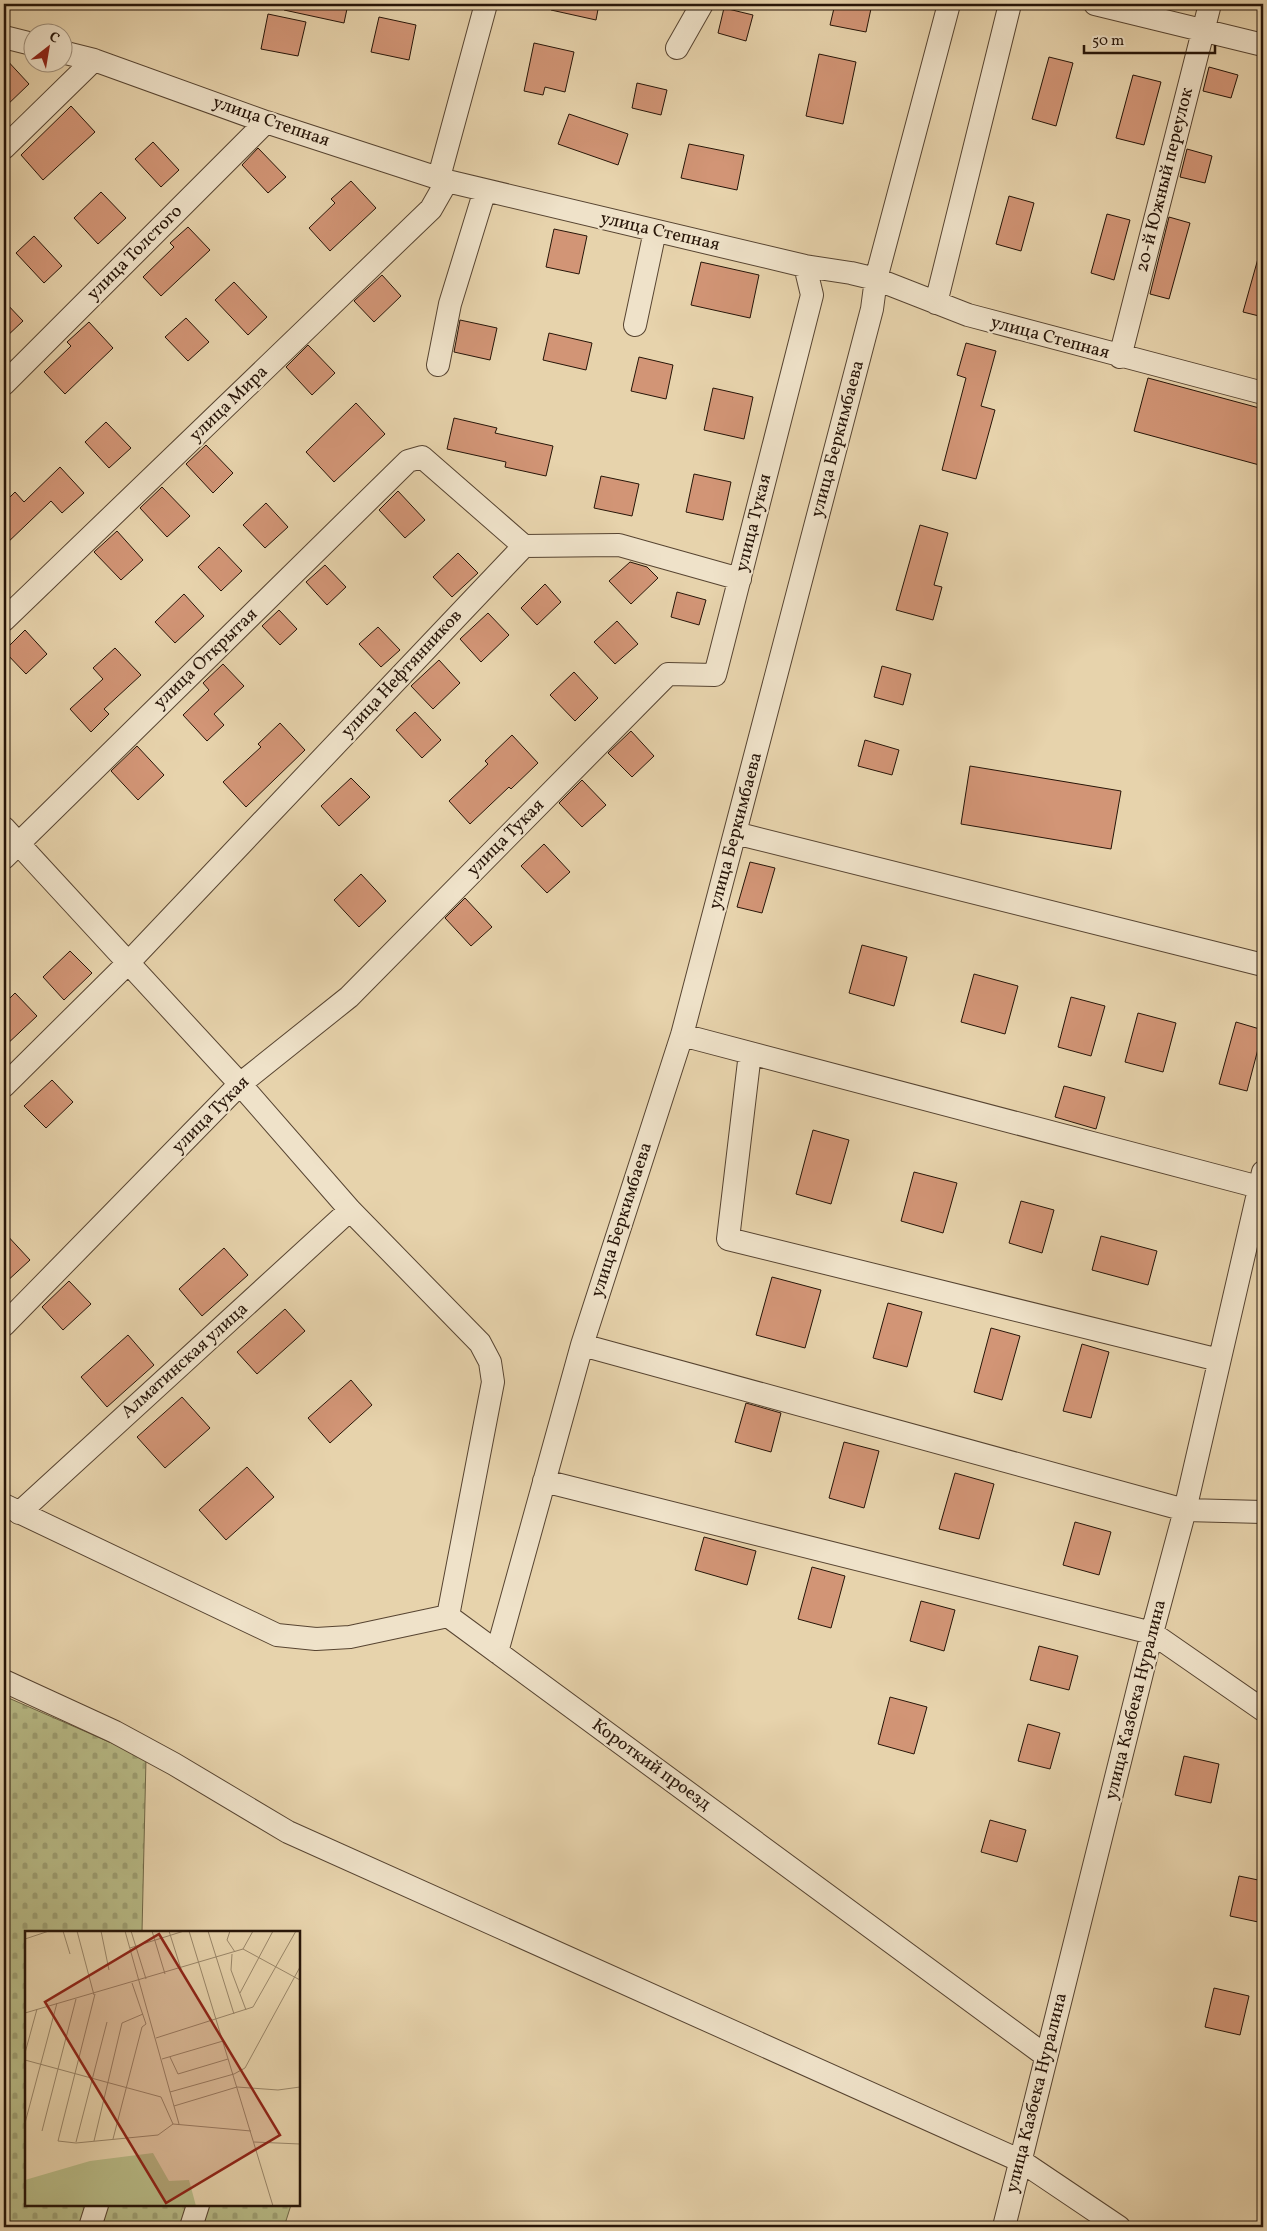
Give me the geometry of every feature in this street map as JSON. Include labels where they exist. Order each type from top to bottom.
[{"type":"street","name":"улица Мира","points":[[4,620],[431,209],[443,179],[486,4]]},
{"type":"street","points":[[677,48],[702,4]]},
{"type":"street","name":"улица Беркимбаева","points":[[497,1652],[582,1346],[682,1035],[872,309],[876,279],[949,4]]},
{"type":"street","points":[[936,303],[1010,4]]},
{"type":"street","points":[[1095,4],[1263,45]]},
{"type":"street","name":"20-й Южный переулок","points":[[1120,357],[1210,4]]},
{"type":"street","points":[[4,37],[22,42]]},
{"type":"street","name":"улица Степная","points":[[72,54],[94,60],[266,122],[443,179],[805,266],[876,279],[968,315],[1120,357],[1263,393]]},
{"type":"street","points":[[4,148],[94,60]]},
{"type":"street","name":"улица Толстого","points":[[4,384],[266,122]]},
{"type":"street","points":[[438,365],[450,304],[485,190]]},
{"type":"street","points":[[635,325],[655,231]]},
{"type":"street","name":"улица Тукая","points":[[4,1325],[240,1084],[349,997],[668,674],[715,675],[812,295],[805,266]]},
{"type":"street","name":"улица Открытая","points":[[9,843],[408,461],[422,457],[524,546]]},
{"type":"street","points":[[524,546],[619,545],[740,579]]},
{"type":"street","name":"улица Нефтянников","points":[[4,1086],[128,962],[524,546]]},
{"type":"street","points":[[735,833],[1263,965]]},
{"type":"street","points":[[9,843],[128,962],[240,1084],[350,1210],[480,1343],[490,1362],[492,1382],[448,1616],[350,1637],[316,1639],[277,1635],[12,1509]]},
{"type":"street","points":[[682,1035],[1261,1179]]},
{"type":"street","points":[[750,1053],[728,1239],[1220,1360]]},
{"type":"street","name":"улица Казбека Нуралина","points":[[1004,2227],[1152,1633],[1185,1510],[1261,1179]]},
{"type":"street","name":"Алматинская улица","points":[[12,1509],[350,1210]]},
{"type":"street","points":[[582,1346],[1185,1510],[1263,1512]]},
{"type":"street","points":[[544,1481],[1152,1633],[1263,1710]]},
{"type":"street","name":"Короткий проезд","points":[[448,1616],[1046,2056]]},
{"type":"street","points":[[4,1681],[123,1736],[288,1832],[1021,2161],[1119,2227]]},
{"type":"street","points":[[90,2227],[97,2206]]},
{"type":"street","points":[[191,2227],[198,2206]]},
{"type":"green space","points":[[4,1696],[146,1758],[142,1931],[25,1931],[25,2206],[291,2206],[284,2227],[4,2227]]},
{"type":"building","points":[[285,4],[348,4],[344,23],[284,10]]},
{"type":"building","points":[[551,4],[599,4],[596,20],[551,10]]},
{"type":"building","points":[[835,4],[872,4],[866,32],[830,25]]},
{"type":"building","points":[[724,8],[753,15],[746,41],[718,33]]},
{"type":"building","points":[[268,14],[306,22],[298,56],[261,49]]},
{"type":"building","points":[[379,17],[416,25],[409,60],[371,52]]},
{"type":"building","points":[[534,43],[574,52],[565,92],[545,87],[543,95],[524,91]]},
{"type":"building","points":[[819,54],[856,62],[843,124],[806,116]]},
{"type":"building","points":[[4,57],[29,84],[4,108]]},
{"type":"building","points":[[1049,57],[1073,63],[1056,126],[1032,119]]},
{"type":"building","points":[[1209,67],[1238,75],[1231,98],[1203,91]]},
{"type":"building","points":[[1133,75],[1161,82],[1144,145],[1116,138]]},
{"type":"building","points":[[637,83],[667,90],[661,115],[632,108]]},
{"type":"building","points":[[71,106],[95,132],[43,180],[21,155]]},
{"type":"building","points":[[569,114],[628,134],[618,165],[558,144]]},
{"type":"building","points":[[153,142],[179,170],[161,187],[135,159]]},
{"type":"building","points":[[689,144],[744,155],[737,190],[681,178]]},
{"type":"building","points":[[258,148],[286,177],[268,193],[242,165]]},
{"type":"building","points":[[1187,149],[1212,156],[1205,183],[1180,177]]},
{"type":"building","points":[[351,181],[376,208],[330,251],[309,228],[335,203],[331,199]]},
{"type":"building","points":[[101,192],[126,218],[98,244],[74,218]]},
{"type":"building","points":[[1009,196],[1034,203],[1021,251],[996,244]]},
{"type":"building","points":[[1107,214],[1130,220],[1114,280],[1091,273]]},
{"type":"building","points":[[1169,217],[1190,223],[1169,299],[1150,294]]},
{"type":"building","points":[[188,227],[210,250],[161,296],[143,277],[174,247],[170,243]]},
{"type":"building","points":[[554,229],[587,236],[579,274],[546,267]]},
{"type":"building","points":[[34,236],[62,266],[44,283],[16,253]]},
{"type":"building","points":[[1259,255],[1263,256],[1263,317],[1243,312]]},
{"type":"building","points":[[701,262],[759,275],[750,318],[691,305]]},
{"type":"building","points":[[382,275],[401,296],[374,322],[354,301]]},
{"type":"building","points":[[234,282],[267,317],[248,335],[215,300]]},
{"type":"building","points":[[4,301],[23,321],[4,339]]},
{"type":"building","points":[[186,318],[209,342],[188,361],[165,337]]},
{"type":"building","points":[[460,320],[497,328],[490,360],[454,352]]},
{"type":"building","points":[[89,322],[113,348],[65,394],[44,372],[71,346],[67,342]]},
{"type":"building","points":[[549,333],[592,343],[586,370],[543,360]]},
{"type":"building","points":[[966,343],[996,351],[981,406],[995,410],[976,479],[942,470],[966,378],[957,375]]},
{"type":"building","points":[[308,345],[335,373],[312,395],[286,367]]},
{"type":"building","points":[[639,357],[673,365],[666,399],[631,391]]},
{"type":"building","points":[[1148,378],[1263,409],[1263,466],[1134,431]]},
{"type":"building","points":[[713,388],[753,397],[744,439],[704,430]]},
{"type":"building","points":[[356,403],[385,434],[334,482],[306,452]]},
{"type":"building","points":[[454,418],[497,428],[495,433],[553,446],[546,476],[505,467],[506,462],[447,449]]},
{"type":"building","points":[[106,422],[131,448],[109,468],[85,442]]},
{"type":"building","points":[[206,445],[233,473],[213,493],[186,464]]},
{"type":"building","points":[[60,467],[84,493],[62,513],[51,501],[4,546],[4,503],[15,492],[24,502]]},
{"type":"building","points":[[694,474],[731,482],[723,520],[686,512]]},
{"type":"building","points":[[601,476],[639,484],[632,516],[594,508]]},
{"type":"building","points":[[162,487],[190,516],[167,537],[140,508]]},
{"type":"building","points":[[398,491],[425,520],[405,538],[379,510]]},
{"type":"building","points":[[266,503],[288,527],[265,548],[243,525]]},
{"type":"building","points":[[920,525],[948,533],[934,585],[942,587],[933,620],[896,610]]},
{"type":"building","points":[[117,531],[143,560],[121,580],[94,552]]},
{"type":"building","points":[[219,547],[242,571],[221,591],[198,567]]},
{"type":"building","points":[[458,553],[478,573],[452,597],[433,577]]},
{"type":"building","points":[[630,562],[647,567],[658,578],[631,604],[609,581]]},
{"type":"building","points":[[325,565],[346,587],[327,605],[306,582]]},
{"type":"building","points":[[545,584],[561,602],[537,625],[521,608]]},
{"type":"building","points":[[677,592],[706,600],[699,625],[671,617]]},
{"type":"building","points":[[184,594],[204,616],[175,643],[155,622]]},
{"type":"building","points":[[279,610],[297,629],[280,645],[262,626]]},
{"type":"building","points":[[488,613],[509,635],[481,662],[460,639]]},
{"type":"building","points":[[617,621],[638,644],[615,664],[594,642]]},
{"type":"building","points":[[378,627],[400,650],[381,667],[359,644]]},
{"type":"building","points":[[25,630],[47,654],[26,674],[4,651]]},
{"type":"building","points":[[115,648],[141,675],[104,709],[109,714],[91,732],[70,709],[103,679],[93,668]]},
{"type":"building","points":[[439,660],[460,683],[433,709],[411,686]]},
{"type":"building","points":[[223,664],[244,686],[214,714],[224,725],[207,741],[183,715],[209,690],[203,683]]},
{"type":"building","points":[[882,666],[911,674],[903,705],[874,697]]},
{"type":"building","points":[[574,672],[598,698],[575,721],[550,695]]},
{"type":"building","points":[[415,712],[441,740],[422,758],[396,730]]},
{"type":"building","points":[[280,723],[305,750],[246,807],[223,782],[261,747],[258,744]]},
{"type":"building","points":[[631,731],[654,756],[632,777],[608,753]]},
{"type":"building","points":[[512,735],[538,763],[470,824],[449,801],[488,764],[485,761]]},
{"type":"building","points":[[865,740],[899,750],[892,775],[858,766]]},
{"type":"building","points":[[137,746],[164,775],[138,800],[111,771]]},
{"type":"building","points":[[970,766],[1121,791],[1111,849],[961,824]]},
{"type":"building","points":[[351,778],[370,797],[339,826],[321,806]]},
{"type":"building","points":[[582,780],[606,805],[582,827],[559,803]]},
{"type":"building","points":[[544,844],[570,872],[547,893],[521,866]]},
{"type":"building","points":[[750,862],[775,868],[762,913],[737,907]]},
{"type":"building","points":[[361,874],[386,901],[359,927],[334,900]]},
{"type":"building","points":[[465,898],[492,927],[471,946],[445,918]]},
{"type":"building","points":[[862,945],[907,957],[894,1006],[849,993]]},
{"type":"building","points":[[70,951],[92,973],[64,1000],[43,977]]},
{"type":"building","points":[[974,974],[1018,986],[1005,1034],[961,1022]]},
{"type":"building","points":[[15,993],[37,1016],[4,1047],[4,1004]]},
{"type":"building","points":[[1071,997],[1105,1006],[1091,1056],[1058,1047]]},
{"type":"building","points":[[1138,1013],[1176,1023],[1163,1072],[1125,1062]]},
{"type":"building","points":[[1236,1022],[1263,1030],[1247,1091],[1219,1084]]},
{"type":"building","points":[[52,1080],[73,1102],[46,1128],[24,1106]]},
{"type":"building","points":[[1064,1086],[1105,1097],[1096,1129],[1055,1117]]},
{"type":"building","points":[[813,1130],[849,1140],[831,1204],[796,1194]]},
{"type":"building","points":[[914,1172],[957,1183],[943,1233],[901,1221]]},
{"type":"building","points":[[1021,1201],[1054,1210],[1042,1253],[1009,1243]]},
{"type":"building","points":[[4,1232],[30,1260],[4,1284]]},
{"type":"building","points":[[1101,1236],[1157,1251],[1148,1285],[1092,1270]]},
{"type":"building","points":[[224,1248],[248,1275],[202,1316],[179,1289]]},
{"type":"building","points":[[772,1277],[821,1290],[805,1348],[756,1335]]},
{"type":"building","points":[[69,1281],[91,1304],[63,1330],[42,1307]]},
{"type":"building","points":[[888,1303],[922,1312],[907,1367],[873,1358]]},
{"type":"building","points":[[285,1309],[305,1331],[257,1374],[237,1352]]},
{"type":"building","points":[[991,1328],[1020,1336],[1002,1400],[974,1392]]},
{"type":"building","points":[[128,1335],[154,1365],[107,1407],[81,1377]]},
{"type":"building","points":[[1082,1344],[1109,1352],[1091,1418],[1063,1411]]},
{"type":"building","points":[[351,1380],[372,1405],[330,1443],[308,1418]]},
{"type":"building","points":[[182,1397],[210,1428],[165,1468],[137,1437]]},
{"type":"building","points":[[746,1403],[781,1413],[771,1452],[735,1442]]},
{"type":"building","points":[[844,1442],[879,1451],[864,1508],[829,1498]]},
{"type":"building","points":[[247,1467],[274,1497],[226,1540],[199,1510]]},
{"type":"building","points":[[955,1473],[994,1484],[979,1539],[939,1529]]},
{"type":"building","points":[[1075,1522],[1111,1532],[1099,1575],[1063,1565]]},
{"type":"building","points":[[704,1537],[756,1551],[747,1585],[695,1570]]},
{"type":"building","points":[[812,1567],[845,1576],[831,1628],[798,1619]]},
{"type":"building","points":[[921,1601],[955,1610],[944,1651],[910,1641]]},
{"type":"building","points":[[1039,1646],[1078,1656],[1069,1690],[1030,1680]]},
{"type":"building","points":[[890,1697],[927,1707],[914,1754],[878,1744]]},
{"type":"building","points":[[1028,1724],[1060,1733],[1050,1769],[1018,1761]]},
{"type":"building","points":[[1184,1756],[1219,1764],[1211,1803],[1175,1795]]},
{"type":"building","points":[[990,1820],[1026,1830],[1017,1862],[981,1852]]},
{"type":"building","points":[[1239,1876],[1263,1881],[1263,1923],[1230,1916]]},
{"type":"building","points":[[1214,1988],[1249,1996],[1240,2035],[1205,2027]]}]
